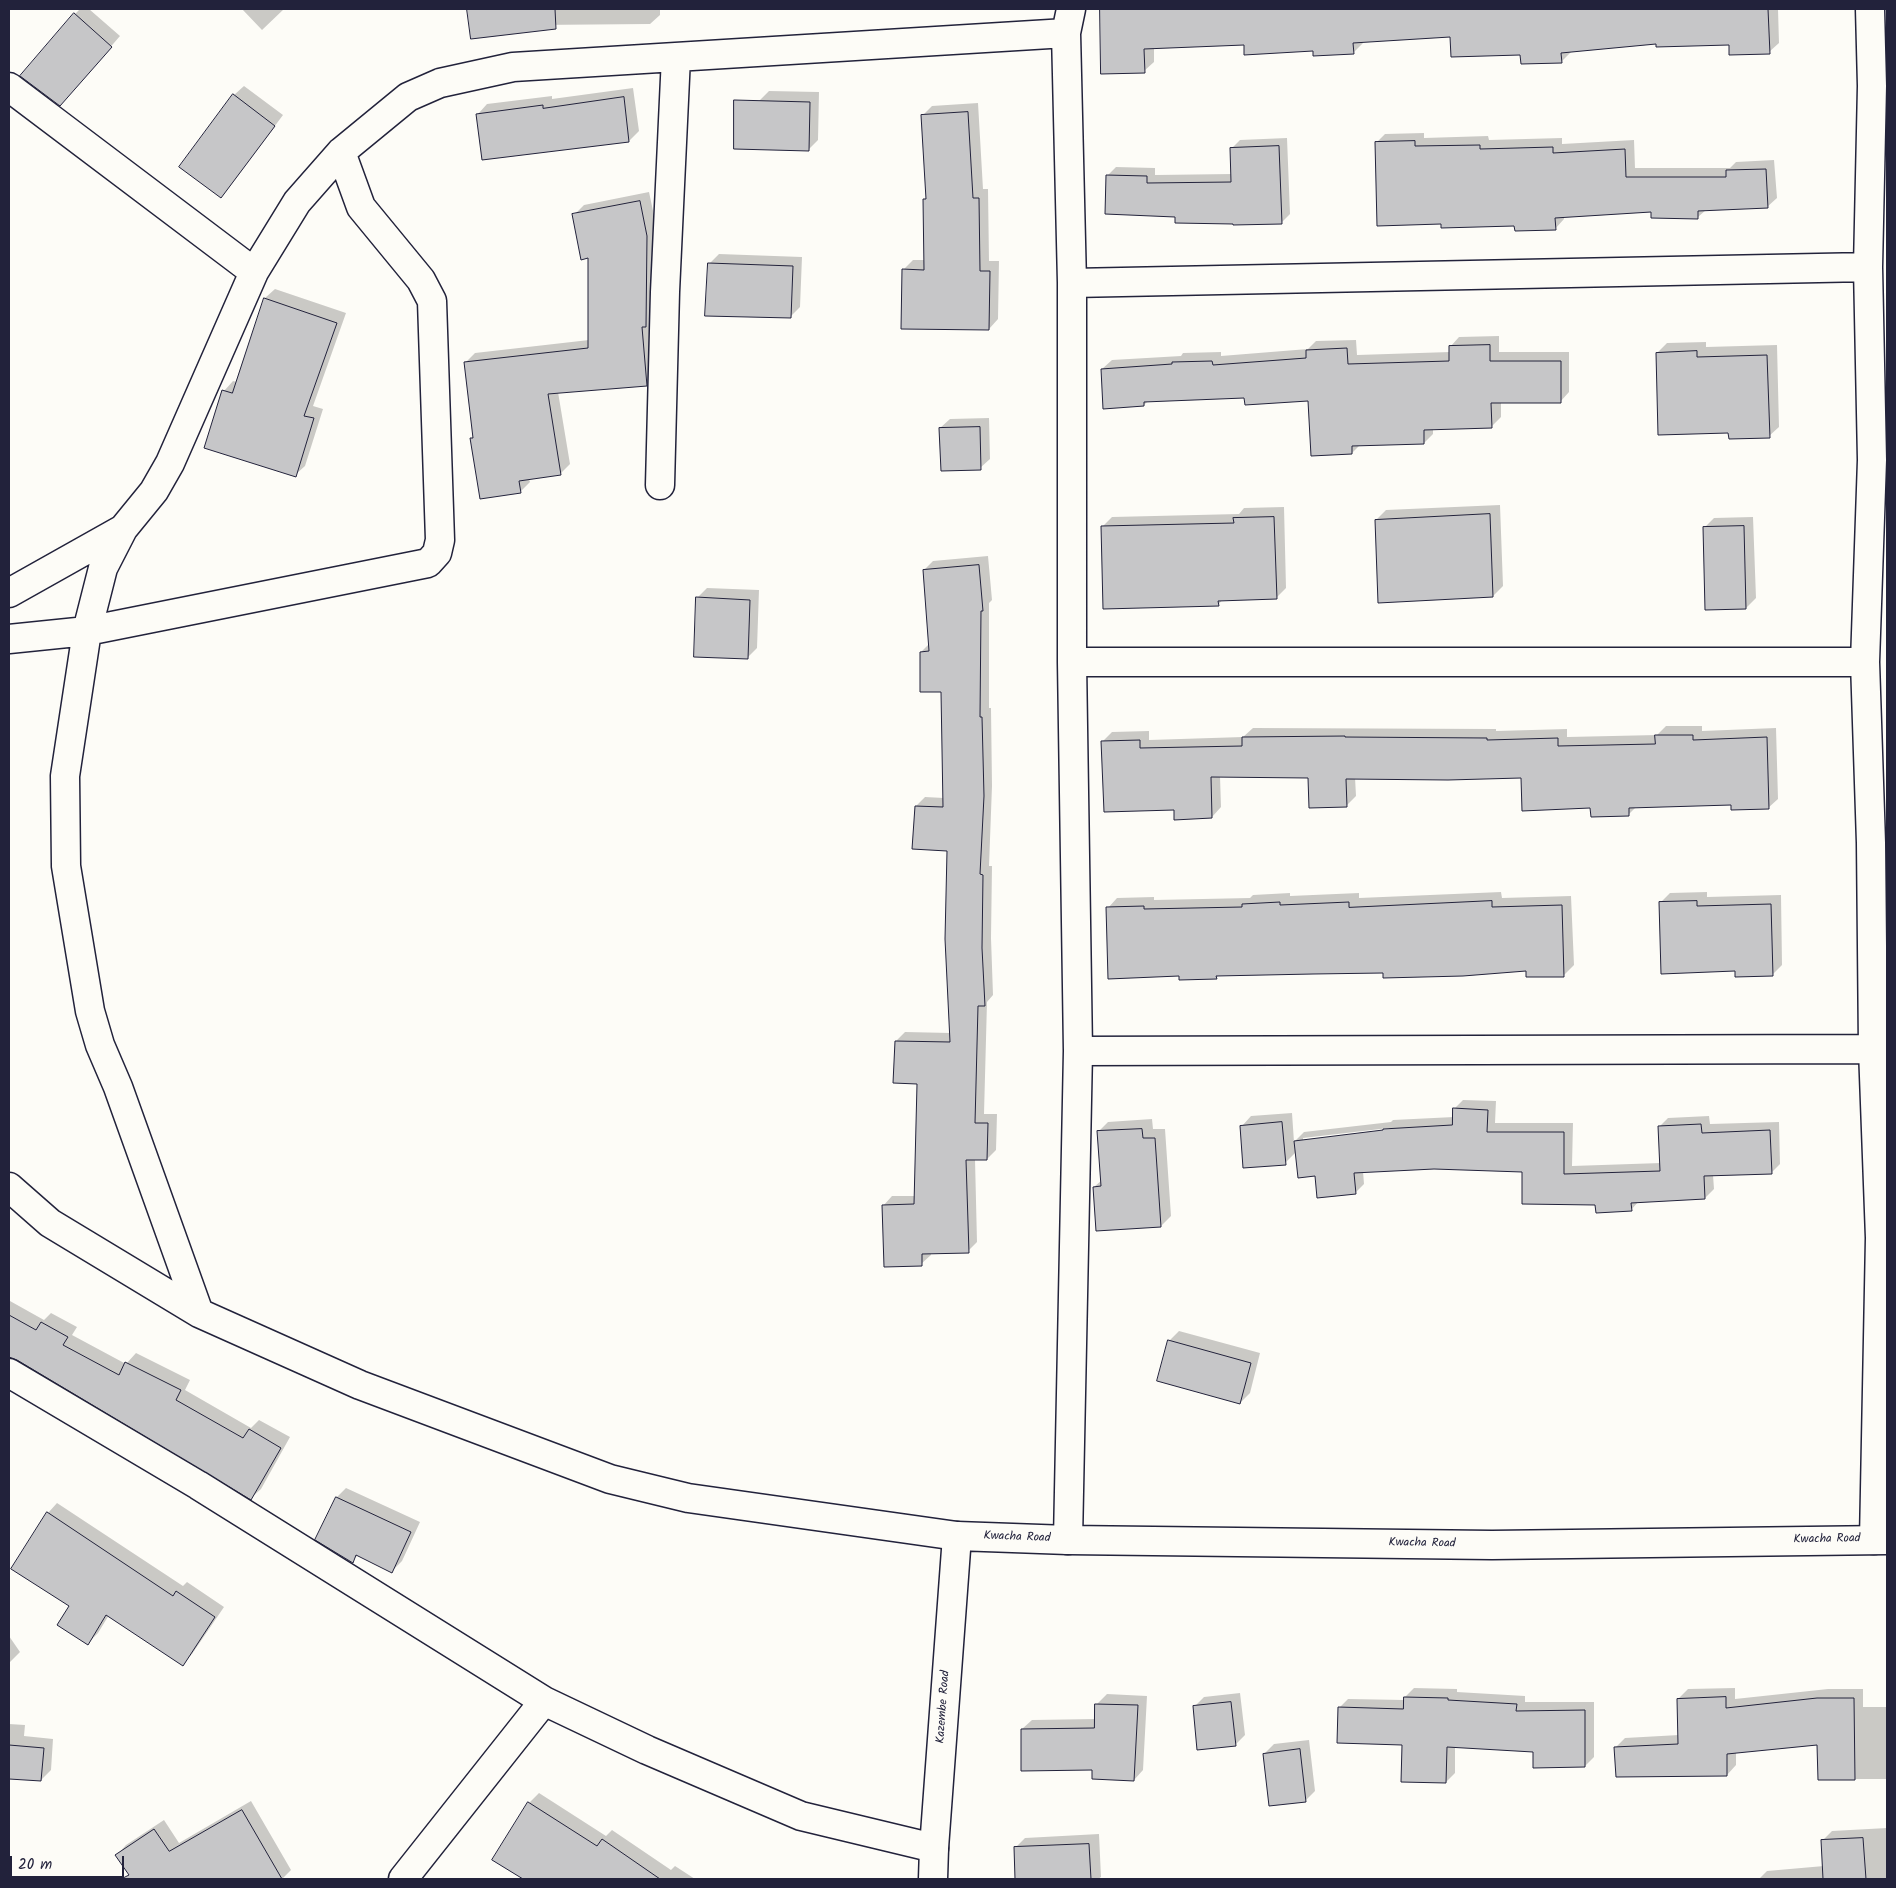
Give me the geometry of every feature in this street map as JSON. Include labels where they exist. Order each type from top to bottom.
[{"type":"street","points":[[1870,9],[1880,86],[1868,267],[1880,460],[1865,662],[1879,843],[1873,1049],[1884,1238],[1881,1540]]},
{"type":"street","points":[[199,1313],[118,1088],[100,1045],[90,1011],[66,866],[65,776],[87,631],[103,568],[123,529],[154,491],[170,463],[254,272],[297,202],[341,152],[408,96],[440,83],[513,67],[676,57],[1069,21],[1072,283],[1072,662],[1078,1051],[1068,1540]]},
{"type":"street","points":[[660,485],[665,292],[676,57]]},
{"type":"street","points":[[9,87],[254,272]]},
{"type":"street","points":[[9,639],[87,631],[428,563],[438,554],[440,540],[432,301],[421,280],[361,207],[341,152]]},
{"type":"street","points":[[1072,283],[1868,267]]},
{"type":"street","points":[[9,594],[123,529]]},
{"type":"street","points":[[1072,662],[1865,662]]},
{"type":"street","points":[[1078,1051],[1873,1049]]},
{"type":"street","name":"Kwacha Road","points":[[9,1187],[50,1223],[199,1313],[360,1385],[610,1479],[688,1498],[957,1536],[1068,1540],[1492,1545],[1881,1540]]},
{"type":"street","points":[[9,1373],[198,1486],[544,1701],[647,1750],[801,1816],[934,1848]]},
{"type":"street","name":"Kazembe Road","points":[[934,1879],[934,1848],[957,1536]]},
{"type":"street","points":[[403,1879],[544,1701]]},
{"type":"building","points":[[467,9],[555,9],[556,29],[471,39]]},
{"type":"building","points":[[1100,9],[1768,9],[1770,54],[1729,55],[1729,45],[1656,47],[1656,44],[1561,53],[1562,63],[1521,64],[1520,55],[1451,57],[1450,37],[1353,43],[1354,54],[1313,56],[1313,51],[1244,55],[1244,45],[1144,49],[1145,73],[1101,74]]},
{"type":"building","points":[[74,13],[112,47],[60,106],[20,76]]},
{"type":"building","points":[[233,94],[275,126],[221,198],[179,167]]},
{"type":"building","points":[[624,97],[629,142],[482,160],[476,114],[543,105],[543,108]]},
{"type":"building","points":[[734,100],[810,102],[809,151],[734,149]]},
{"type":"building","points":[[968,112],[973,198],[979,198],[980,271],[990,271],[989,330],[901,329],[902,269],[924,270],[923,199],[926,199],[921,115]]},
{"type":"building","points":[[1415,141],[1415,146],[1480,145],[1480,149],[1553,147],[1553,153],[1625,149],[1626,177],[1726,177],[1726,170],[1766,169],[1768,208],[1698,211],[1698,219],[1651,218],[1651,212],[1555,218],[1556,230],[1515,231],[1514,226],[1441,228],[1441,224],[1377,226],[1375,142]]},
{"type":"building","points":[[1279,146],[1282,224],[1175,223],[1175,217],[1105,214],[1106,175],[1147,176],[1147,183],[1231,182],[1230,148]]},
{"type":"building","points":[[640,201],[647,236],[646,327],[642,327],[647,386],[548,394],[561,475],[519,481],[521,493],[480,499],[470,438],[473,438],[464,362],[588,348],[588,258],[581,260],[572,214]]},
{"type":"building","points":[[708,263],[793,266],[791,318],[705,316]]},
{"type":"building","points":[[264,298],[337,323],[304,416],[314,418],[296,477],[204,448],[222,390],[232,393]]},
{"type":"building","points":[[1490,345],[1490,361],[1561,361],[1561,403],[1491,403],[1492,428],[1424,430],[1424,444],[1352,446],[1352,454],[1311,456],[1308,401],[1245,405],[1244,398],[1144,402],[1144,406],[1103,409],[1101,369],[1172,364],[1172,362],[1212,361],[1213,365],[1306,358],[1306,350],[1347,348],[1348,364],[1449,361],[1449,346]]},
{"type":"building","points":[[1697,351],[1697,357],[1767,355],[1770,438],[1729,439],[1728,433],[1658,435],[1656,353]]},
{"type":"building","points":[[980,427],[981,470],[941,471],[939,428]]},
{"type":"building","points":[[1490,514],[1493,597],[1378,603],[1375,520]]},
{"type":"building","points":[[1274,517],[1277,599],[1218,601],[1219,606],[1103,609],[1101,526],[1234,523],[1233,518]]},
{"type":"building","points":[[1744,526],[1746,609],[1705,610],[1703,527]]},
{"type":"building","points":[[979,565],[983,611],[981,611],[980,717],[982,717],[984,796],[980,874],[983,875],[982,948],[985,1006],[978,1006],[975,1123],[988,1123],[987,1160],[966,1160],[969,1253],[922,1254],[922,1266],[884,1267],[882,1205],[914,1204],[917,1084],[893,1083],[895,1041],[950,1042],[945,939],[947,851],[912,849],[915,806],[943,807],[941,692],[920,692],[920,652],[929,651],[923,570]]},
{"type":"building","points":[[696,597],[750,600],[748,659],[694,657]]},
{"type":"building","points":[[1655,735],[1693,735],[1693,740],[1767,737],[1769,809],[1731,810],[1731,805],[1629,808],[1629,816],[1591,817],[1590,808],[1522,811],[1521,778],[1448,780],[1346,779],[1347,807],[1309,808],[1308,778],[1211,777],[1212,818],[1174,820],[1174,810],[1104,812],[1101,741],[1140,740],[1140,748],[1242,746],[1242,737],[1345,736],[1487,738],[1487,740],[1558,738],[1558,746],[1655,744]]},
{"type":"building","points":[[1492,901],[1492,907],[1562,905],[1564,977],[1526,977],[1526,971],[1463,976],[1383,978],[1383,973],[1216,976],[1217,979],[1179,980],[1179,976],[1108,979],[1106,907],[1144,906],[1144,909],[1242,907],[1242,904],[1280,902],[1280,905],[1349,902],[1349,907]]},
{"type":"building","points":[[1697,901],[1697,906],[1771,904],[1773,976],[1735,977],[1735,971],[1661,974],[1659,902]]},
{"type":"building","points":[[1453,1108],[1488,1110],[1487,1132],[1564,1132],[1564,1174],[1660,1171],[1658,1126],[1701,1124],[1702,1133],[1770,1130],[1772,1174],[1704,1176],[1705,1199],[1631,1203],[1632,1211],[1596,1213],[1595,1205],[1522,1204],[1522,1172],[1434,1169],[1354,1173],[1356,1194],[1317,1198],[1315,1176],[1298,1178],[1294,1141],[1383,1129],[1452,1125]]},
{"type":"building","points":[[1282,1122],[1286,1165],[1243,1168],[1240,1126]]},
{"type":"building","points":[[1142,1129],[1143,1138],[1155,1138],[1161,1227],[1096,1231],[1093,1187],[1101,1186],[1097,1131]]},
{"type":"building","points":[[9,1315],[36,1330],[41,1322],[68,1337],[63,1345],[119,1375],[125,1362],[181,1390],[176,1400],[243,1438],[249,1429],[281,1448],[251,1500],[9,1357]]},
{"type":"building","points":[[1168,1340],[1251,1363],[1240,1404],[1157,1381]]},
{"type":"building","points":[[336,1497],[411,1532],[392,1573],[356,1555],[353,1563],[315,1540]]},
{"type":"building","points":[[47,1512],[173,1596],[176,1591],[215,1617],[183,1666],[106,1615],[88,1645],[57,1625],[69,1606],[11,1569]]},
{"type":"building","points":[[1404,1697],[1448,1698],[1448,1700],[1517,1704],[1516,1711],[1585,1710],[1585,1767],[1533,1768],[1533,1752],[1447,1747],[1446,1783],[1401,1782],[1402,1745],[1337,1743],[1338,1707],[1403,1709]]},
{"type":"building","points":[[1726,1697],[1726,1708],[1817,1698],[1854,1698],[1855,1780],[1818,1780],[1817,1745],[1727,1754],[1727,1776],[1616,1777],[1614,1747],[1678,1744],[1677,1699]]},
{"type":"building","points":[[1231,1702],[1236,1746],[1197,1750],[1193,1706]]},
{"type":"building","points":[[1095,1704],[1138,1705],[1134,1781],[1092,1779],[1092,1770],[1021,1771],[1021,1729],[1094,1728]]},
{"type":"building","points":[[9,1745],[44,1748],[41,1781],[9,1779]]},
{"type":"building","points":[[1300,1749],[1306,1802],[1269,1806],[1263,1754]]},
{"type":"building","points":[[528,1802],[597,1846],[602,1839],[660,1879],[523,1879],[492,1860]]},
{"type":"building","points":[[242,1810],[282,1879],[121,1879],[129,1875],[115,1855],[154,1829],[169,1851]]},
{"type":"building","points":[[1863,1838],[1866,1879],[1823,1879],[1821,1840]]},
{"type":"building","points":[[1089,1844],[1091,1879],[1015,1879],[1014,1847]]}]
